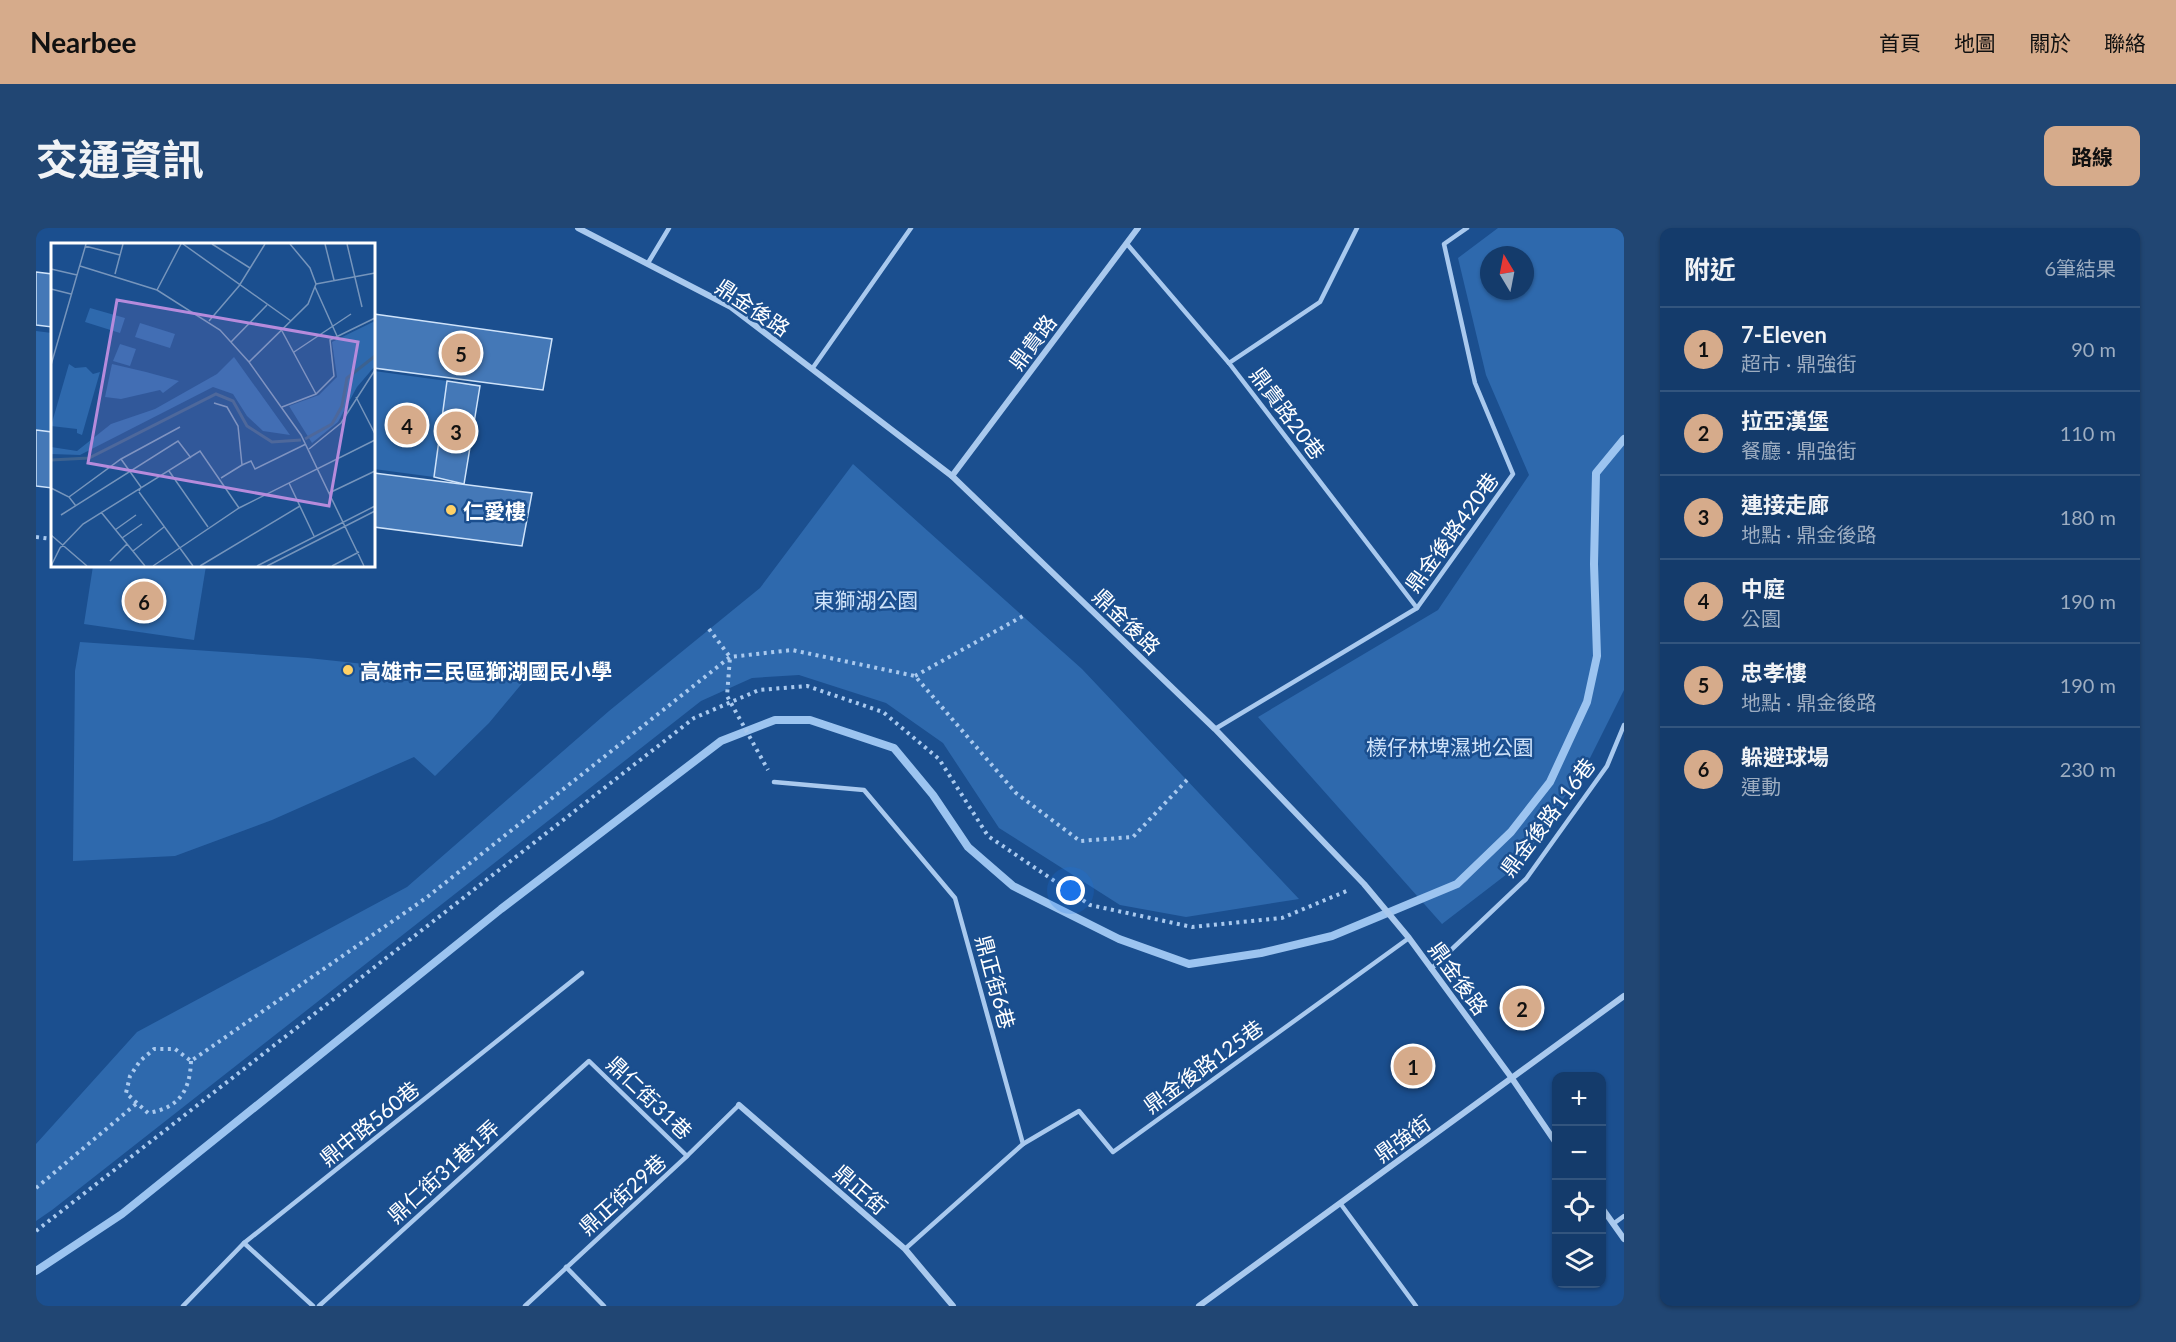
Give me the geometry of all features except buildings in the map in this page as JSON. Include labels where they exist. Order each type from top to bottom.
[{"type":"street","name":"鼎金後路","points":[[578,228],[731,307],[952,476],[1215,729],[1364,884],[1409,938],[1552,1136]]},
{"type":"street","name":"鼎貴路","points":[[952,476],[1138,228]]},
{"type":"street","name":"鼎強街","points":[[1199,1306],[1624,996]]},
{"type":"street","name":"鼎正街","points":[[739,1105],[905,1249],[953,1306]]},
{"type":"street","points":[[1606,1214],[1624,1239]]},
{"type":"lane","points":[[648,263],[669,228]]},
{"type":"lane","points":[[813,369],[911,228]]},
{"type":"lane","points":[[1229,363],[1320,302],[1357,228]]},
{"type":"lane","name":"鼎金後路420巷","points":[[1215,729],[1417,608],[1513,474],[1475,383],[1444,244],[1467,228]]},
{"type":"lane","name":"鼎貴路20巷","points":[[1127,244],[1229,363],[1417,608]]},
{"type":"lane","name":"鼎金後路116巷","points":[[1431,969],[1526,879],[1607,766],[1624,726]]},
{"type":"lane","name":"鼎正街6巷","points":[[774,782],[864,790],[956,898],[1023,1144]]},
{"type":"lane","name":"鼎金後路125巷","points":[[1023,1144],[1079,1111],[1113,1152],[1409,938]]},
{"type":"lane","name":"鼎中路560巷","points":[[183,1306],[244,1243],[582,973]]},
{"type":"lane","name":"鼎仁街31巷","points":[[589,1061],[687,1156]]},
{"type":"lane","name":"鼎仁街31巷1弄","points":[[319,1306],[589,1061]]},
{"type":"lane","name":"鼎正街29巷","points":[[525,1306],[739,1105]]},
{"type":"lane","points":[[905,1249],[1023,1144]]},
{"type":"lane","points":[[1340,1203],[1416,1306]]},
{"type":"lane","points":[[1613,1224],[1624,1216]]},
{"type":"lane","points":[[244,1243],[313,1306]]},
{"type":"lane","points":[[566,1267],[604,1306]]},
{"type":"path","points":[[36,537],[51,539]]},
{"type":"path","points":[[915,676],[1023,616]]},
{"type":"path","points":[[709,629],[730,657],[727,696],[759,755]]},
{"type":"path","points":[[191,1061],[426,898],[730,657],[792,650],[915,676],[1016,793],[1080,841],[1133,837],[1187,780]]},
{"type":"path","points":[[36,1232],[694,717],[759,690],[807,686],[883,712],[939,759],[988,836],[1090,905],[1192,927],[1282,918],[1364,884]]},
{"type":"path","points":[[154,1049],[175,1049],[191,1061],[191,1077],[183,1095],[164,1111],[148,1113],[126,1093],[130,1076],[140,1061],[154,1049]]},
{"type":"path","points":[[36,1188],[136,1104]]},
{"type":"green space","name":"檨仔林埤濕地公園","points":[[1498,228],[1624,228],[1624,690],[1589,760],[1520,864],[1442,924],[1258,717],[1438,610],[1529,475],[1486,375],[1458,258]]},
{"type":"green space","points":[[36,331],[51,333],[51,432],[36,430]]},
{"type":"green space","points":[[375,371],[447,381],[434,477],[375,469]]},
{"type":"green space","name":"東獅湖公園","points":[[853,464],[1082,669],[1299,899],[1186,917],[1120,905],[999,828],[943,743],[886,703],[799,675],[752,678],[701,701],[36,1221],[36,1144],[137,1032],[407,887],[609,711],[760,588]]},
{"type":"green space","points":[[93,567],[206,567],[194,640],[84,624]]},
{"type":"green space","points":[[80,642],[308,658],[524,681],[489,723],[435,776],[414,757],[272,820],[175,856],[73,861],[75,671]]},
{"type":"waterway","points":[[36,1271],[122,1214],[501,909],[721,741],[775,720],[810,720],[894,748],[933,795],[968,847],[1013,886],[1119,939],[1189,964],[1261,953],[1332,936],[1457,884],[1511,832],[1550,782],[1587,702],[1597,656],[1594,564],[1596,473],[1624,439]]},
{"type":"place","name":"忠孝樓","points":[[461,353]]},
{"type":"place","name":"中庭","points":[[407,425]]},
{"type":"place","name":"連接走廊","points":[[456,431]]},
{"type":"place","name":"仁愛樓","points":[[451,510]]},
{"type":"place","name":"躲避球場","points":[[144,601]]},
{"type":"place","name":"高雄市三民區獅湖國民小學","points":[[348,670]]},
{"type":"place","name":"拉亞漢堡","points":[[1522,1008]]},
{"type":"place","name":"7-Eleven","points":[[1413,1066]]}]
